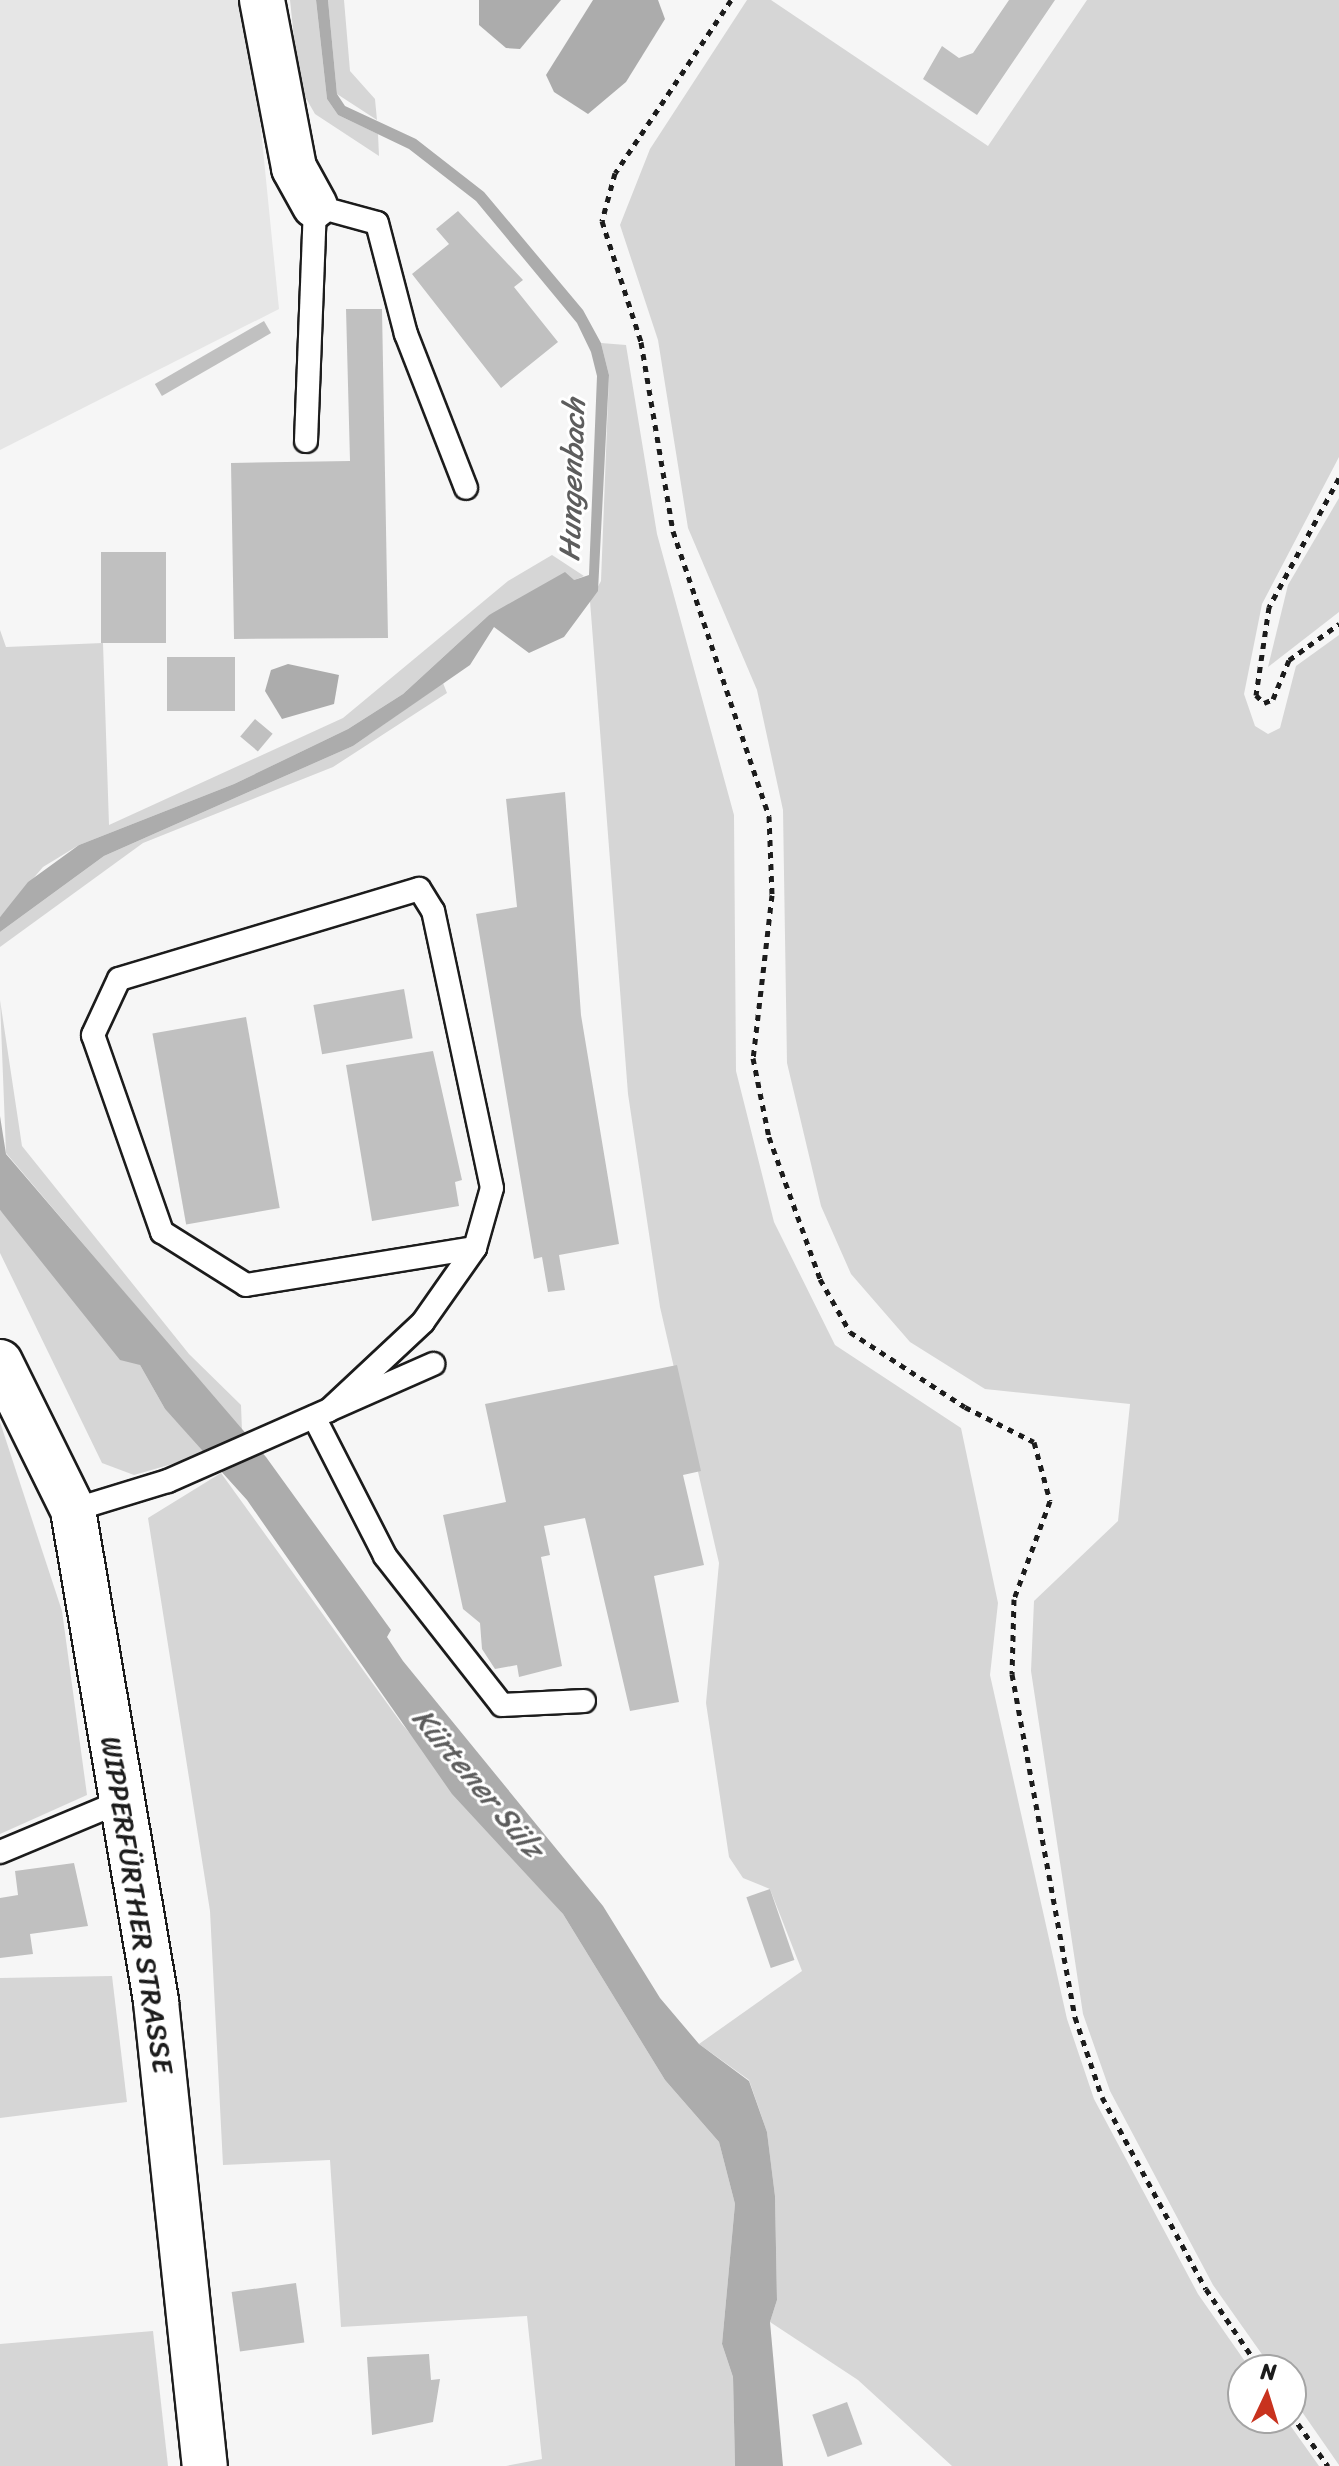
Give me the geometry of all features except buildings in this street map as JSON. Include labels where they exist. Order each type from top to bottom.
[{"type":"main road","points":[[262,0],[267,58],[294,168],[315,206]]},
{"type":"main road","name":"WIPPERFÜRTHER STRASSE","points":[[0,1362],[73,1510],[156,2002],[205,2466]]},
{"type":"lane","points":[[306,441],[315,206],[377,223],[406,334],[466,488]]},
{"type":"lane","points":[[321,1414],[423,1322],[475,1248],[492,1188],[433,911],[419,889],[119,979],[93,1035],[162,1232],[246,1285],[475,1248]]},
{"type":"lane","points":[[73,1510],[168,1481],[433,1364]]},
{"type":"lane","points":[[321,1414],[385,1556],[502,1705],[584,1701]]},
{"type":"lane","points":[[0,1852],[122,1801]]},
{"type":"path","points":[[731,0],[615,173],[602,221],[641,342],[673,531],[769,816],[772,895],[753,1058],[769,1137],[820,1279],[850,1332],[965,1407],[1034,1442],[1050,1501],[1014,1599],[1012,1674],[1075,2017],[1102,2097],[1206,2289],[1250,2354]]},
{"type":"path","points":[[1339,478],[1269,607],[1256,695],[1264,703],[1273,699],[1289,660],[1339,624]]},
{"type":"path","points":[[1305,2434],[1328,2466]]},
{"type":"shaded area","points":[[0,0],[248,0],[279,309],[0,450]]},
{"type":"shaded area","points":[[290,0],[316,0],[327,99],[338,115],[378,134],[379,156],[315,114],[299,86]]},
{"type":"shaded area","points":[[328,0],[344,0],[350,71],[375,99],[377,120],[337,94]]},
{"type":"shaded area","points":[[747,0],[771,0],[988,146],[1087,0],[1339,0],[1339,457],[1262,604],[1244,694],[1255,726],[1268,734],[1280,728],[1296,666],[1339,635],[1339,2465],[1307,2419],[1307,2354],[1262,2354],[1213,2285],[1110,2091],[1083,2014],[1031,1671],[1034,1601],[1118,1521],[1130,1404],[985,1389],[910,1342],[851,1274],[821,1206],[787,1063],[783,810],[757,690],[688,528],[658,340],[620,225],[650,149]]},
{"type":"shaded area","points":[[601,343],[626,345],[657,534],[734,815],[736,1071],[774,1222],[835,1345],[961,1428],[998,1603],[990,1675],[1067,2019],[1094,2099],[1198,2294],[1240,2354],[1227,2354],[1227,2434],[1296,2434],[1319,2466],[952,2466],[858,2380],[770,2322],[777,2300],[775,2196],[767,2132],[749,2080],[699,2044],[802,1971],[770,1889],[743,1878],[729,1857],[706,1703],[719,1563],[660,1307],[628,1094],[590,601],[601,581],[609,375]]},
{"type":"shaded area","points":[[1339,498],[1339,612],[1268,667],[1288,585]]},
{"type":"shaded area","points":[[552,555],[584,576],[489,615],[403,694],[348,729],[234,784],[79,845],[43,867],[0,917],[0,630],[6,647],[103,643],[109,825],[343,718],[508,581]]},
{"type":"shaded area","points":[[443,683],[447,693],[333,767],[143,843],[0,947],[0,932],[104,856],[353,746]]},
{"type":"shaded area","points":[[0,1000],[22,1146],[189,1354],[241,1405],[242,1431],[6,1153]]},
{"type":"shaded area","points":[[0,1210],[140,1365],[165,1409],[207,1454],[134,1475],[102,1463],[0,1253]]},
{"type":"shaded area","points":[[0,1422],[62,1611],[87,1795],[0,1834]]},
{"type":"shaded area","points":[[221,1473],[402,1724],[563,1914],[665,2080],[719,2142],[735,2204],[722,2344],[733,2377],[735,2466],[506,2466],[542,2459],[527,2316],[341,2327],[330,2160],[223,2165],[210,1911],[148,1518]]},
{"type":"shaded area","points":[[112,1976],[127,2102],[0,2118],[0,1978]]},
{"type":"shaded area","points":[[153,2331],[168,2466],[0,2466],[0,2344]]},
{"type":"water","points":[[316,0],[328,0],[337,94],[345,106],[416,139],[484,192],[583,310],[601,343],[609,375],[598,591],[564,637],[529,653],[494,627],[470,665],[353,746],[104,856],[0,932],[0,917],[28,882],[79,845],[234,784],[348,729],[403,694],[489,615],[565,572],[574,580],[589,575],[597,376],[591,352],[577,323],[476,201],[409,149],[338,115],[327,99]]},
{"type":"water","points":[[479,0],[561,0],[520,49],[506,48],[479,25]]},
{"type":"water","points":[[593,0],[658,0],[665,19],[626,82],[588,114],[554,92],[546,75]]},
{"type":"water","points":[[288,664],[339,675],[334,704],[282,719],[265,691],[271,670]]},
{"type":"water","name":"Kürtener Sülz","points":[[0,1116],[6,1154],[266,1457],[391,1630],[387,1637],[403,1661],[603,1906],[660,1998],[699,2044],[749,2081],[767,2132],[775,2196],[777,2300],[770,2322],[783,2466],[735,2466],[733,2377],[722,2344],[735,2204],[719,2142],[665,2080],[563,1914],[452,1794],[247,1500],[165,1409],[140,1365],[120,1360],[0,1210]]},
{"type":"water label","name":"Hungenbach","points":[[572,480]]}]
